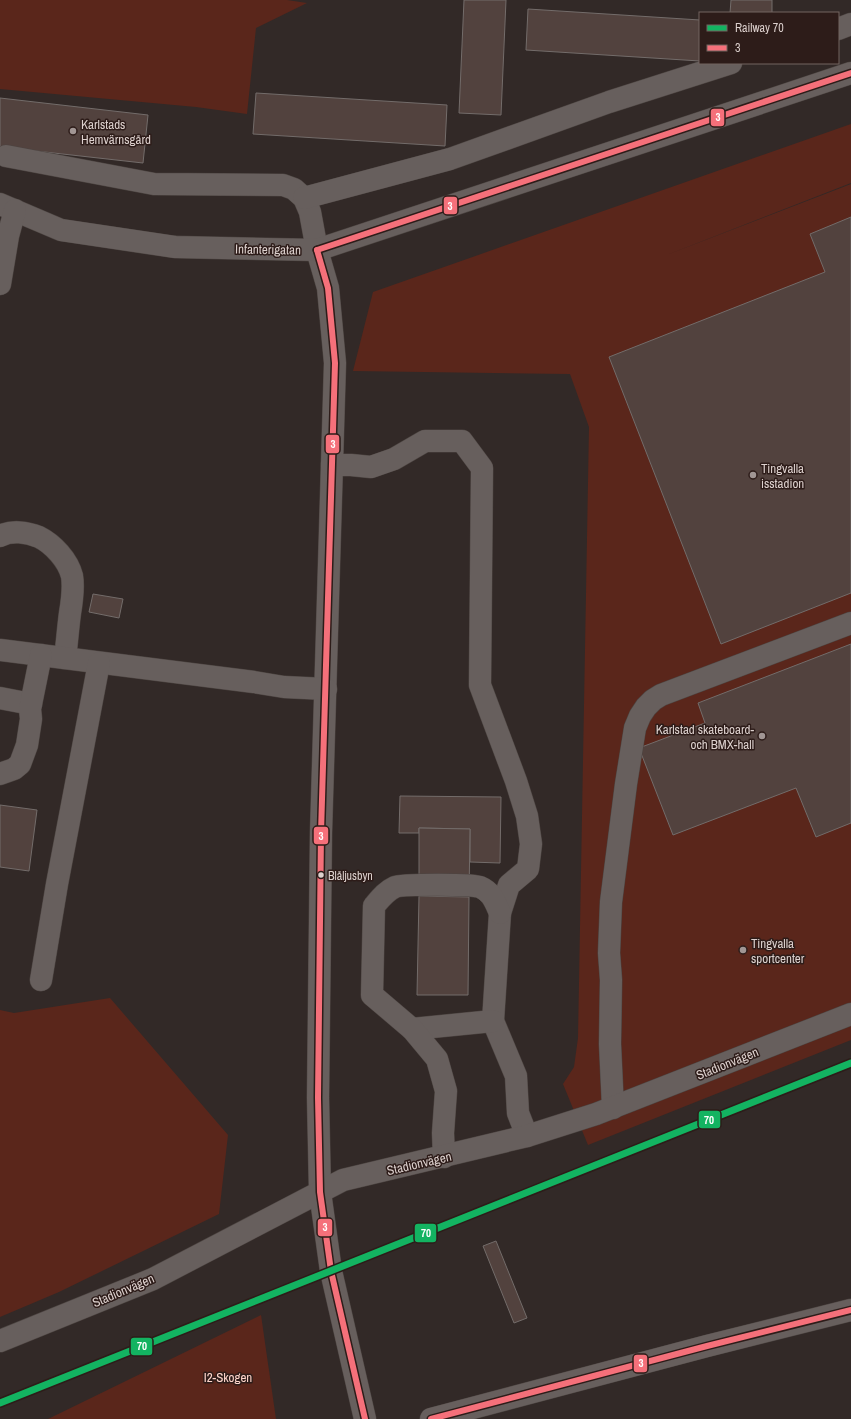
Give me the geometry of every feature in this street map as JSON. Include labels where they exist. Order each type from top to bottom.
[{"type":"street","points":[[839,29],[851,24]]},
{"type":"street","points":[[304,198],[450,159],[609,102],[728,64]]},
{"type":"street","name":"Infanterigatan","points":[[7,207],[61,230],[175,247],[317,250],[851,73]]},
{"type":"street","points":[[6,156],[154,184],[283,185],[294,189],[304,198],[310,212],[317,250],[328,288],[335,363],[321,833],[318,1098],[320,1192],[331,1271],[365,1419]]},
{"type":"street","points":[[0,284],[8,236],[7,207]]},
{"type":"street","points":[[332,465],[371,467],[394,459],[425,442],[462,441],[482,468],[480,685],[516,781],[527,816],[531,844],[528,868],[509,885],[500,913],[493,1021],[516,1076],[518,1114],[527,1136]]},
{"type":"street","points":[[0,536],[5,533],[16,532],[37,536],[53,547],[68,566],[73,588],[65,658]]},
{"type":"street","points":[[613,1108],[610,1044],[611,980],[609,953],[611,902],[626,784],[635,728],[640,716],[649,704],[661,696],[851,624]]},
{"type":"street","points":[[0,650],[284,687],[326,690]]},
{"type":"street","points":[[0,774],[14,769],[20,764],[27,745],[31,720],[31,704],[41,655]]},
{"type":"street","points":[[40,980],[98,663]]},
{"type":"street","points":[[0,698],[31,704]]},
{"type":"street","points":[[444,1157],[443,1133],[446,1091],[437,1059],[412,1029],[372,995],[374,906],[383,896],[395,887],[408,885],[479,886],[492,895],[500,913]]},
{"type":"street","name":"Stadionvägen","points":[[0,1341],[153,1279],[342,1180],[444,1157],[527,1136],[613,1108],[851,1014]]},
{"type":"street","points":[[412,1029],[493,1021]]},
{"type":"street","points":[[431,1419],[707,1346],[851,1313]]},
{"type":"green space","points":[[0,0],[287,0],[307,3],[256,28],[247,114],[196,107],[0,89]]},
{"type":"green space","points":[[851,124],[851,183],[664,256],[851,184],[851,1040],[588,1145],[563,1084],[574,1067],[578,1038],[589,427],[570,374],[353,371],[373,292]]},
{"type":"green space","points":[[110,998],[228,1135],[219,1214],[59,1292],[0,1317],[0,1010],[14,1013]]},
{"type":"green space","name":"I2-Skogen","points":[[261,1315],[276,1419],[48,1419]]},
{"type":"building","points":[[464,0],[506,0],[501,115],[459,113]]},
{"type":"building","points":[[731,0],[772,0],[772,12],[730,12]]},
{"type":"building","points":[[528,9],[699,20],[699,61],[526,50]]},
{"type":"building","points":[[256,93],[447,105],[445,146],[253,134]]},
{"type":"building","name":"Karlstads Hemvärnsgård","points":[[0,98],[148,115],[143,163],[0,147]]},
{"type":"building","name":"Tingvalla isstadion","points":[[851,217],[851,593],[721,644],[609,357],[825,272],[810,234]]},
{"type":"building","points":[[93,594],[123,599],[119,618],[89,612]]},
{"type":"building","name":"Karlstad skateboard- och BMX-hall","points":[[851,644],[851,823],[816,837],[796,788],[673,835],[639,748],[705,723],[698,703]]},
{"type":"building","points":[[400,796],[501,797],[500,863],[470,862],[470,829],[419,828],[419,833],[399,833]]},
{"type":"building","points":[[0,805],[37,810],[29,871],[0,867]]},
{"type":"building","points":[[419,828],[470,829],[469,897],[419,896]]},
{"type":"building","points":[[419,896],[469,897],[468,995],[417,995]]},
{"type":"building","points":[[496,1241],[527,1318],[514,1323],[483,1246]]},
{"type":"rail line","name":"70","points":[[0,1403],[851,1063]]},
{"type":"transit line","name":"3","points":[[317,250],[851,73]]},
{"type":"transit line","name":"3","points":[[317,250],[328,288],[335,363],[321,833],[318,1098],[320,1192],[331,1271],[365,1419]]},
{"type":"transit line","name":"3","points":[[431,1419],[707,1346],[851,1310]]},
{"type":"place","name":"Karlstads Hemvärnsgård","points":[[73,131]]},
{"type":"place","name":"Tingvalla isstadion","points":[[753,475]]},
{"type":"place","name":"Karlstad skateboard- och BMX-hall","points":[[762,736]]},
{"type":"place","name":"Blåljusbyn","points":[[321,875]]},
{"type":"place","name":"Tingvalla sportcenter","points":[[743,950]]}]
